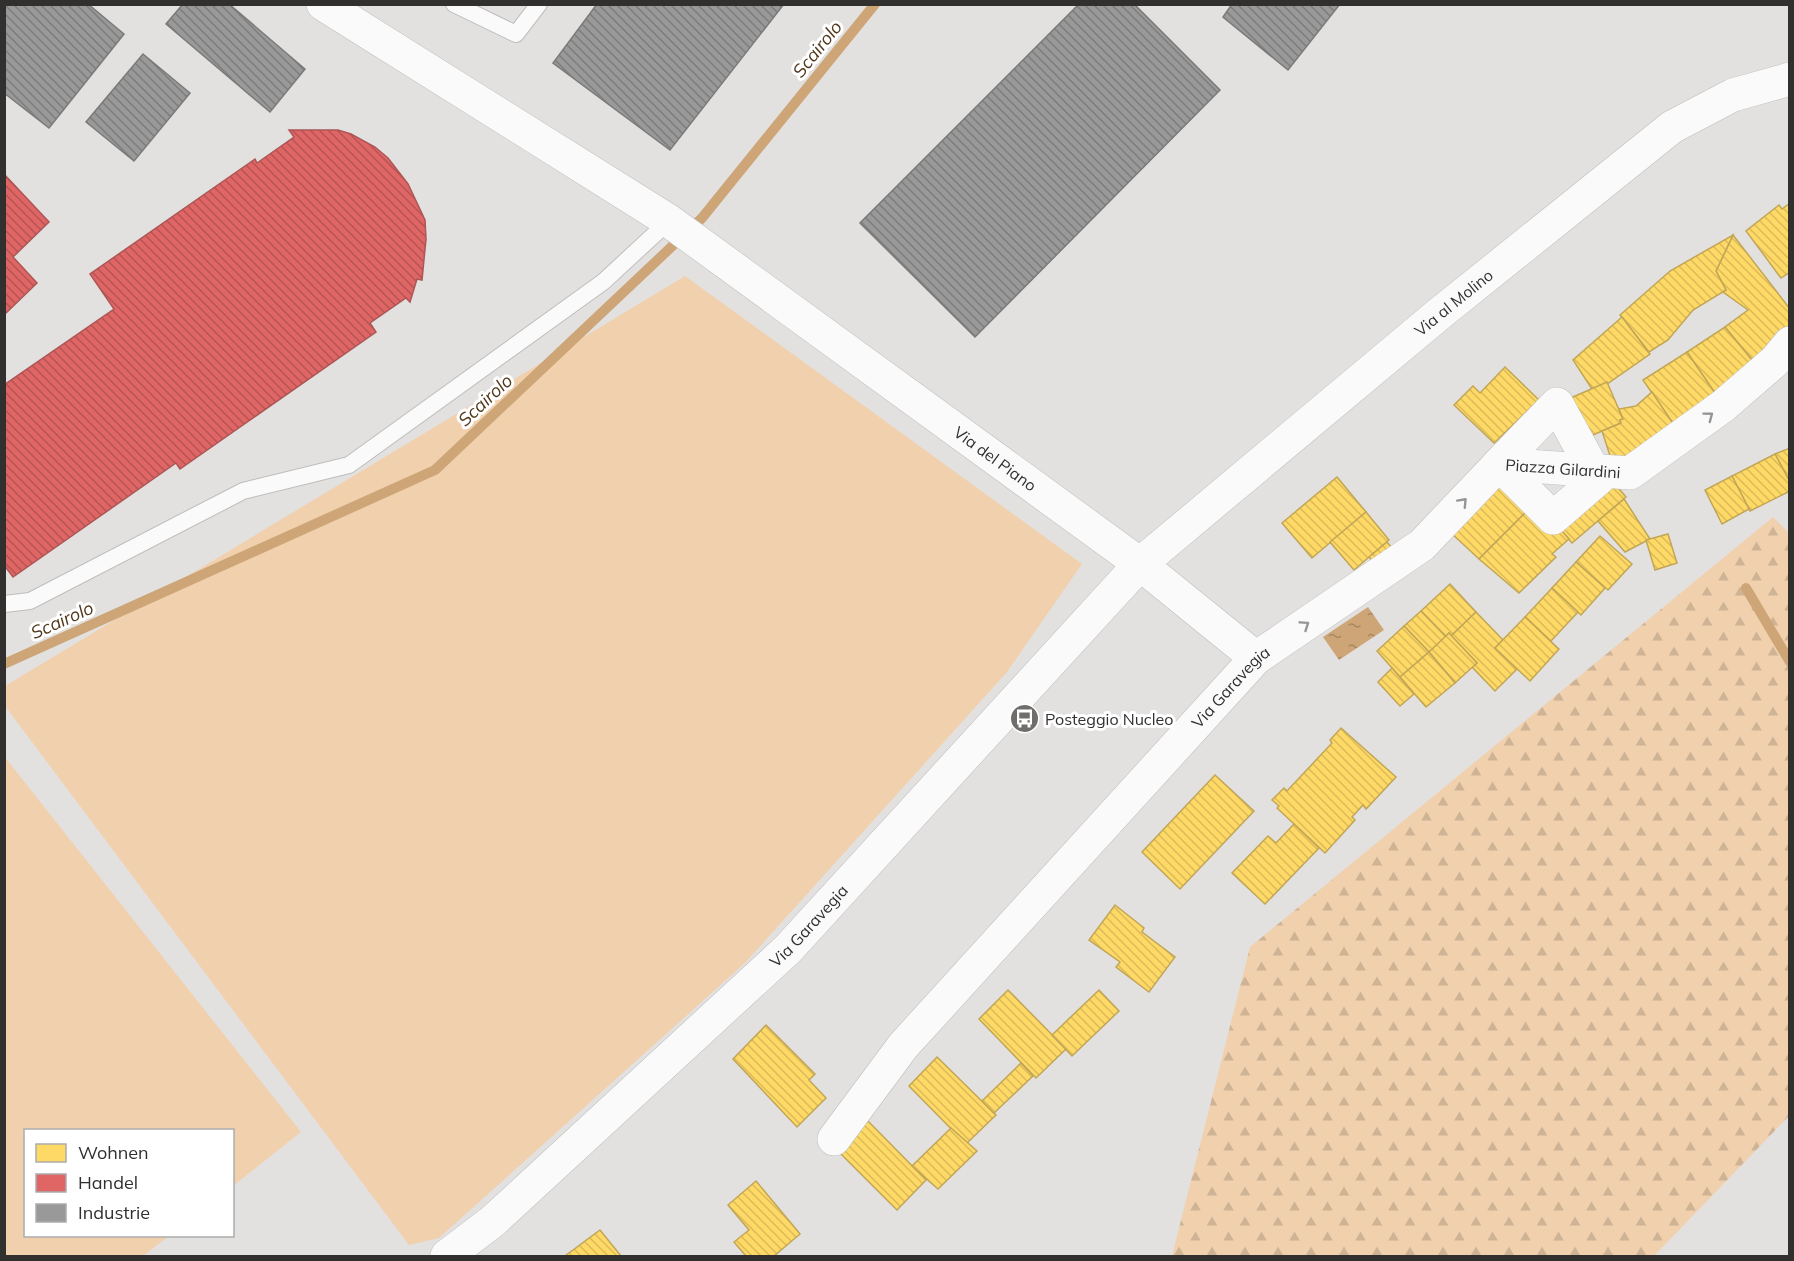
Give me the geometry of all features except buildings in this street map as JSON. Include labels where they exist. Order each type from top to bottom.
[{"type":"street","name":"Via del Piano","points":[[323,4],[669,220],[1140,564],[1257,658]]},
{"type":"street","name":"Via al Molino","points":[[1140,564],[1439,314],[1672,127],[1733,94],[1790,79]]},
{"type":"street","name":"Piazza Gilardini","points":[[1422,545],[1499,464],[1630,473],[1723,406],[1775,361],[1790,343]]},
{"type":"street","points":[[1557,404],[1593,470],[1598,479],[1553,518],[1499,464],[1557,404]]},
{"type":"street","name":"Via Garavegia","points":[[834,1138],[903,1046],[1257,658],[1422,545]]},
{"type":"street","name":"Via Garavegia","points":[[447,1257],[493,1221],[788,949],[1140,564]]},
{"type":"lane","points":[[454,4],[516,34],[539,4]]},
{"type":"lane","points":[[4,604],[30,601],[243,491],[350,465],[603,282],[669,220]]},
{"type":"green space","points":[[685,276],[1082,564],[1007,672],[745,963],[439,1238],[409,1245],[5,706],[5,686]]},
{"type":"green space","points":[[1773,517],[1790,534],[1789,1116],[1654,1256],[1172,1256],[1250,947]]},
{"type":"green space","points":[[4,756],[301,1132],[234,1185],[234,1129],[24,1129],[24,1237],[168,1237],[143,1256],[5,1256]]},
{"type":"water","points":[[1368,607],[1384,630],[1339,660],[1323,637]]},
{"type":"waterway","name":"Scairolo","points":[[4,664],[435,470],[702,218],[875,4]]},
{"type":"waterway","points":[[1746,588],[1790,662]]},
{"type":"place","name":"Posteggio Nucleo","points":[[1024,719]]}]
